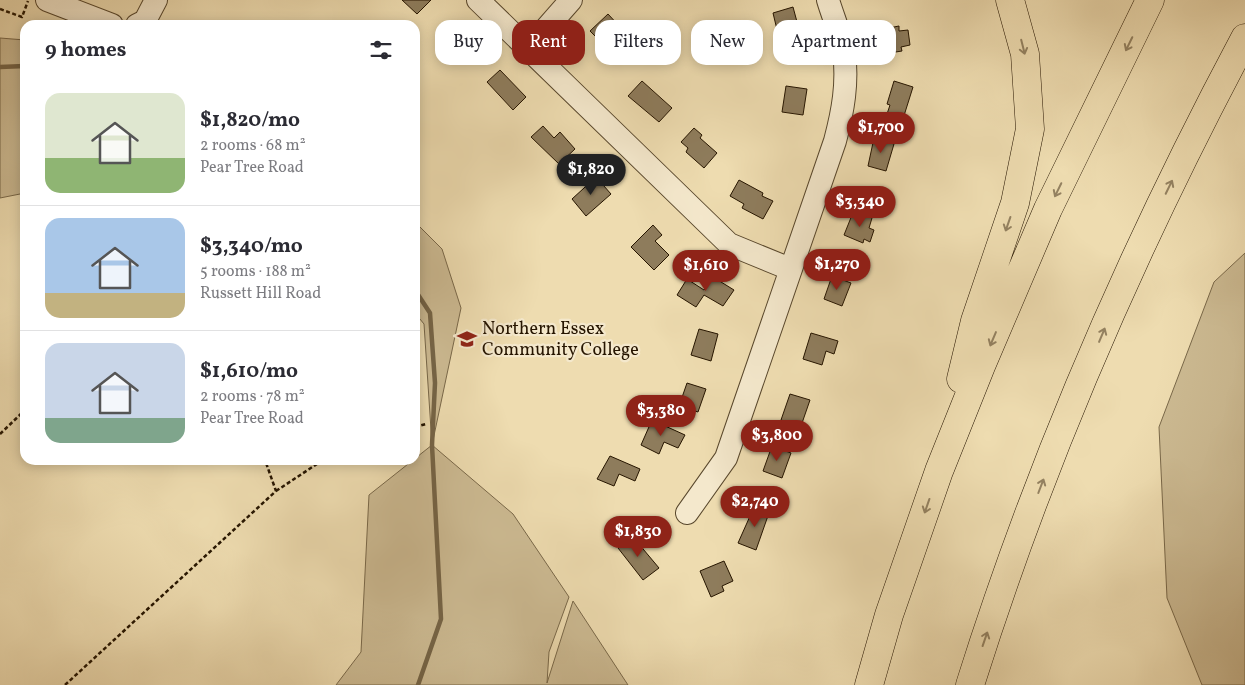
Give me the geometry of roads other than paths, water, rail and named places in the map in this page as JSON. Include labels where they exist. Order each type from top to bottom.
[{"type":"highway","points":[[939,471],[975,321],[1015,203],[1030,129],[1025,54],[1010,0]]},
{"type":"highway","points":[[869,685],[889,615],[939,471],[1048,209],[1150,0]]},
{"type":"highway","points":[[970,685],[1027,522],[1073,404],[1137,253],[1209,106],[1245,38]]},
{"type":"street","points":[[47,0],[99,20]]},
{"type":"street","points":[[146,20],[156,0]]},
{"type":"street","points":[[478,0],[512,33]]},
{"type":"street","points":[[553,20],[571,0]]},
{"type":"street","points":[[687,513],[726,458],[835,141],[844,108],[844,51],[828,0]]},
{"type":"street","points":[[544,65],[729,244],[790,269]]},
{"type":"waterway","points":[[0,67],[20,66]]},
{"type":"waterway","points":[[418,685],[441,619],[432,445],[435,383],[430,313],[420,298]]},
{"type":"place","name":"Northern Essex Community College","points":[[467,339]]}]
